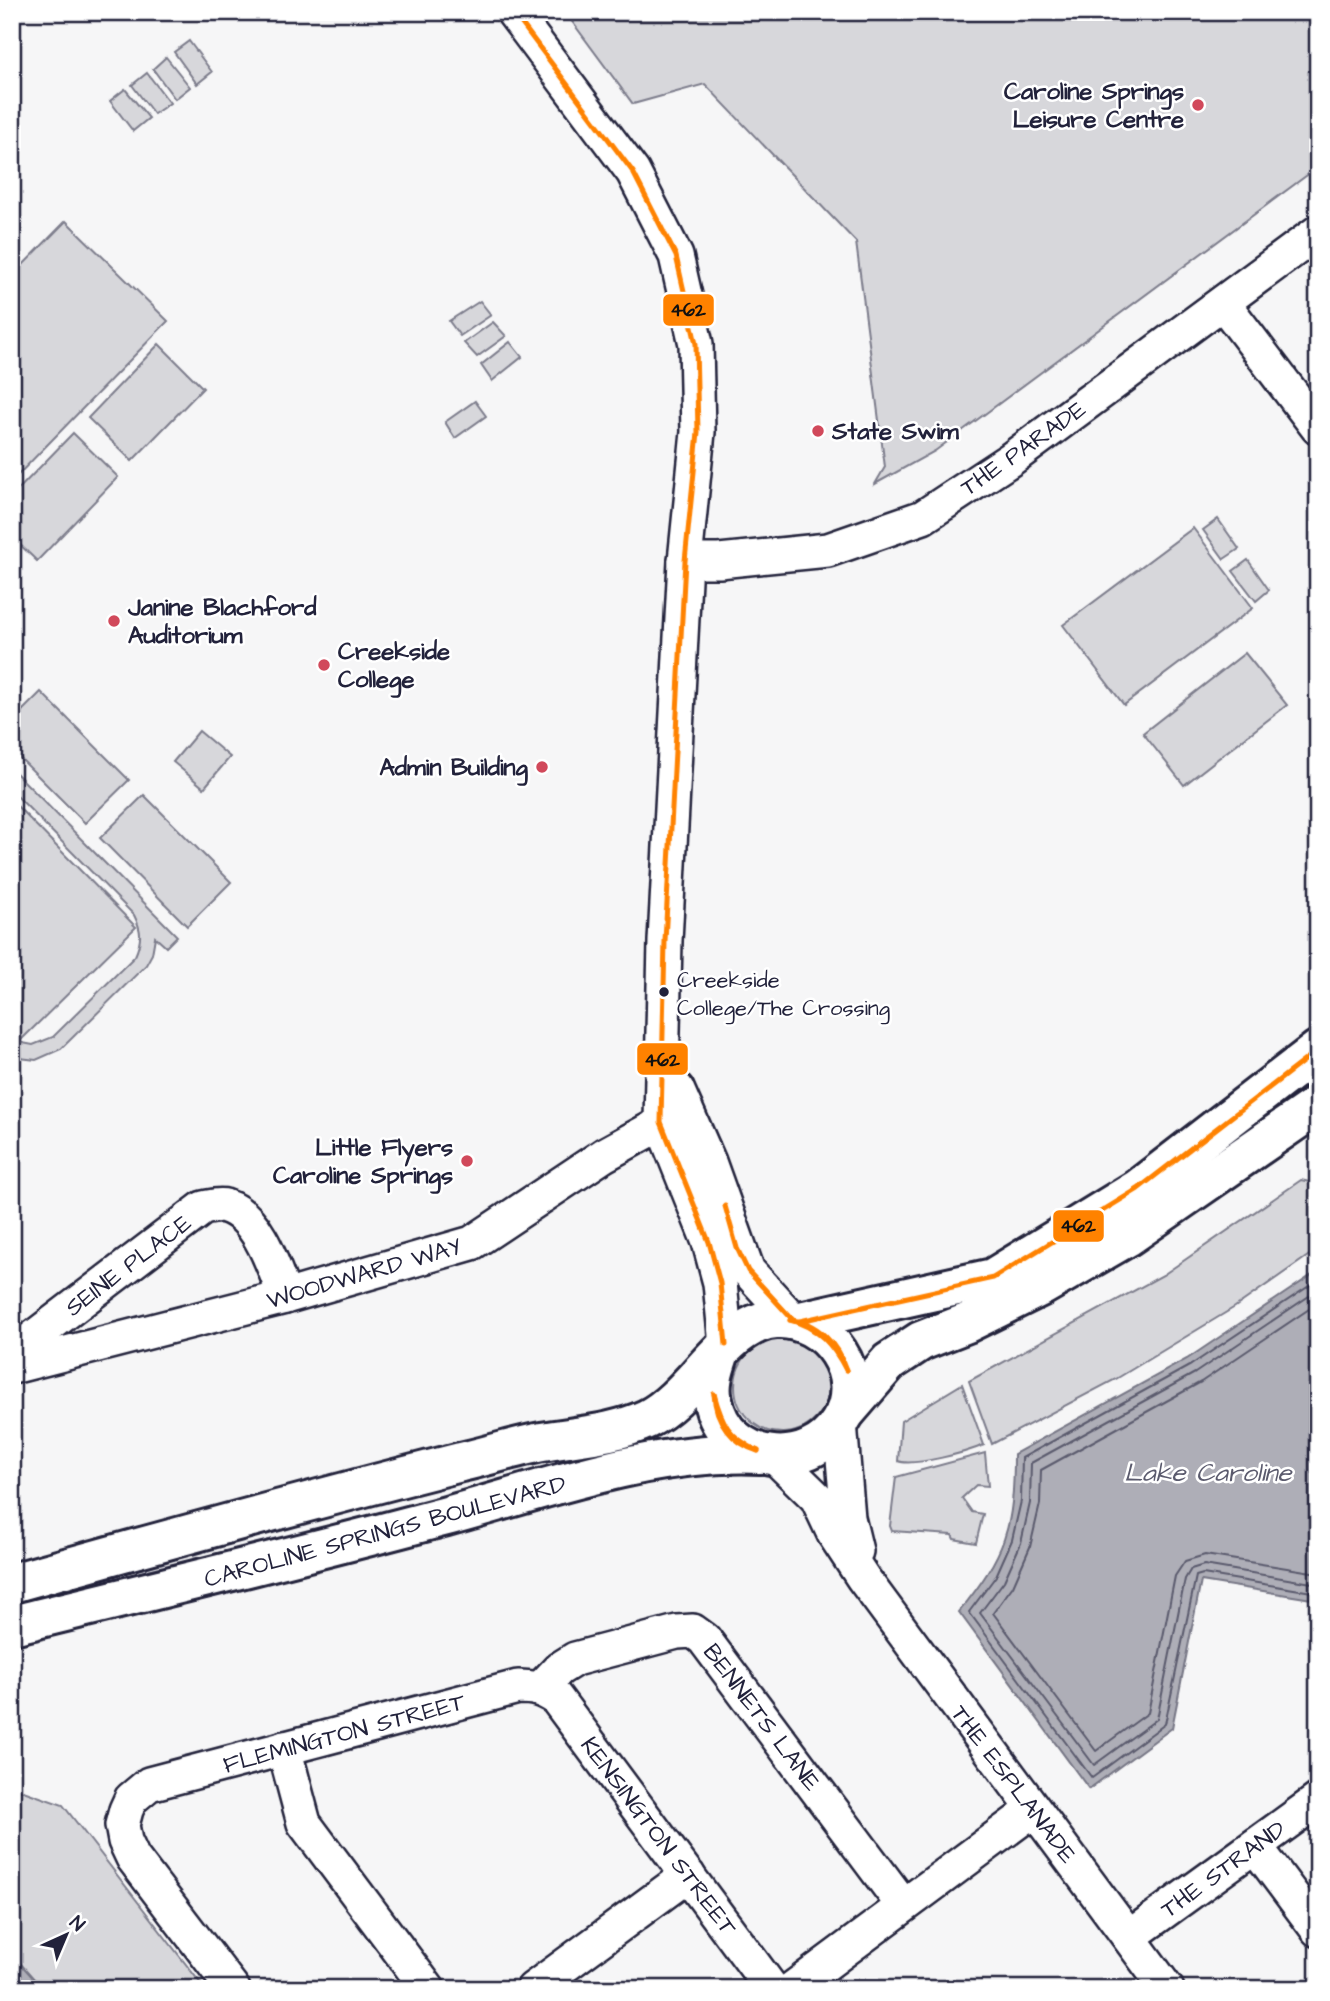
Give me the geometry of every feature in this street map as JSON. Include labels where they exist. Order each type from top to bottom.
[{"type":"main road","points":[[1318,1050],[1139,1189],[993,1278],[797,1320],[774,1319],[756,1323],[740,1332],[723,1350],[712,1378],[713,1402],[722,1424],[738,1443],[767,1455],[794,1456],[812,1449],[828,1438],[889,1362],[921,1341],[1042,1286],[1126,1237],[1318,1105]]},
{"type":"main road","points":[[797,1320],[821,1332],[837,1348],[847,1368],[850,1391],[842,1418]]},
{"type":"main road","name":"CAROLINE SPRINGS BOULEVARD","points":[[12,1583],[272,1510],[538,1443],[608,1431],[647,1419],[674,1401],[723,1350]]},
{"type":"main road","name":"CAROLINE SPRINGS BOULEVARD","points":[[12,1625],[291,1557],[642,1463],[728,1452],[767,1455]]},
{"type":"street","points":[[513,12],[633,172],[676,256],[696,344],[698,432],[685,561],[665,940],[664,1058],[673,1116],[720,1283],[723,1350]]},
{"type":"street","name":"THE PARADE","points":[[685,561],[719,561],[828,550],[923,517],[1011,459],[1318,232]]},
{"type":"street","points":[[1223,303],[1318,428]]},
{"type":"street","points":[[673,1116],[748,1271],[797,1320]]},
{"type":"street","name":"WOODWARD WAY","points":[[12,1367],[285,1297],[472,1243],[604,1155],[673,1116]]},
{"type":"street","name":"SEINE PLACE","points":[[12,1354],[203,1208],[223,1205],[241,1215],[267,1247],[285,1297]]},
{"type":"street","name":"THE ESPLANADE","points":[[842,1418],[848,1518],[863,1578]]},
{"type":"street","name":"THE ESPLANADE","points":[[767,1455],[817,1497],[834,1534],[863,1578],[1167,1989]]},
{"type":"street","name":"BENNETS LANE","points":[[541,1688],[559,1669],[575,1659],[677,1632],[693,1631],[704,1639],[903,1905]]},
{"type":"street","name":"FLEMINGTON STREET","points":[[233,1989],[132,1857],[122,1825],[131,1799],[149,1784],[518,1687],[541,1688]]},
{"type":"street","name":"KENSINGTON STREET","points":[[541,1688],[556,1698],[772,1989]]},
{"type":"street","points":[[284,1748],[304,1823],[428,1989]]},
{"type":"street","name":"THE STRAND","points":[[1129,1937],[1318,1800]]},
{"type":"street","points":[[792,1989],[1032,1810]]},
{"type":"street","points":[[1255,1846],[1318,1930]]},
{"type":"street","points":[[533,1989],[688,1875]]},
{"type":"shaded area","points":[[565,12],[1318,12],[1318,167],[935,451],[875,484],[885,467],[856,242],[705,84],[633,104]]},
{"type":"shaded area","points":[[189,41],[212,72],[197,84],[174,52]]},
{"type":"shaded area","points":[[166,57],[190,87],[175,99],[153,69]]},
{"type":"shaded area","points":[[147,73],[170,103],[154,114],[132,85]]},
{"type":"shaded area","points":[[125,89],[149,118],[133,131],[110,101]]},
{"type":"shaded area","points":[[66,221],[168,321],[12,481],[12,276]]},
{"type":"shaded area","points":[[480,301],[491,315],[460,336],[449,321]]},
{"type":"shaded area","points":[[493,322],[506,336],[477,357],[464,343]]},
{"type":"shaded area","points":[[510,342],[522,357],[492,381],[481,365]]},
{"type":"shaded area","points":[[159,344],[203,388],[132,461],[88,418]]},
{"type":"shaded area","points":[[475,401],[486,416],[455,438],[445,422]]},
{"type":"shaded area","points":[[73,433],[118,477],[37,561],[12,537],[12,496]]},
{"type":"shaded area","points":[[1218,519],[1239,549],[1224,559],[1203,530]]},
{"type":"shaded area","points":[[1193,528],[1253,608],[1124,705],[1063,625]]},
{"type":"shaded area","points":[[1248,560],[1269,590],[1256,601],[1233,571]]},
{"type":"shaded area","points":[[1245,653],[1287,705],[1184,785],[1143,733]]},
{"type":"shaded area","points":[[41,692],[129,780],[85,823],[12,750],[12,721]]},
{"type":"shaded area","points":[[199,731],[230,757],[204,788],[173,762]]},
{"type":"shaded area","points":[[12,769],[177,936],[166,947],[155,937],[152,954],[146,965],[61,1049],[36,1060],[12,1057],[12,1041],[33,1045],[53,1037],[135,956],[140,936],[134,915],[12,791]]},
{"type":"shaded area","points":[[144,795],[231,882],[187,926],[100,838]]},
{"type":"shaded area","points":[[12,801],[136,927],[20,1041],[12,1032]]},
{"type":"shaded area","points":[[1301,1180],[1318,1184],[1318,1249],[1235,1307],[1116,1379],[992,1444],[969,1381],[1163,1275]]},
{"type":"shaded area","points":[[782,1339],[800,1342],[815,1353],[826,1368],[829,1386],[826,1404],[815,1419],[800,1430],[782,1433],[764,1430],[749,1419],[738,1404],[735,1386],[738,1368],[749,1353],[764,1342]]},
{"type":"shaded area","points":[[962,1384],[984,1445],[928,1460],[898,1461],[901,1421]]},
{"type":"shaded area","points":[[985,1453],[988,1486],[976,1485],[962,1498],[972,1512],[983,1514],[976,1543],[954,1539],[952,1535],[892,1531],[890,1526],[896,1477]]},
{"type":"shaded area","points":[[12,1787],[63,1805],[205,1989],[12,1989]]},
{"type":"water","name":"Lake Caroline","points":[[1318,1271],[1318,1600],[1201,1581],[1172,1728],[1089,1789],[959,1612],[987,1573],[1004,1539],[1012,1502],[1014,1454],[1187,1359]]},
{"type":"water","points":[[12,1954],[43,1989],[12,1989]]},
{"type":"transit line","name":"462","points":[[513,12],[633,172],[676,256],[696,344],[698,432],[685,561],[665,941],[661,1122],[709,1242],[720,1283],[726,1345]]},
{"type":"transit line","name":"462","points":[[800,1321],[993,1278],[1138,1189],[1318,1050]]},
{"type":"transit line","name":"462","points":[[725,1206],[737,1248],[748,1271],[793,1320]]},
{"type":"transit line","name":"462","points":[[790,1320],[809,1325],[825,1336],[838,1352],[846,1370]]},
{"type":"transit line","name":"462","points":[[790,1320],[809,1327],[824,1338],[846,1370]]},
{"type":"transit line","name":"462","points":[[714,1394],[720,1414],[733,1435],[758,1451]]},
{"type":"transit line","name":"462","points":[[714,1394],[718,1413],[727,1430],[740,1443],[758,1451]]},
{"type":"place","name":"Caroline Springs Leisure Centre","points":[[1198,105]]},
{"type":"place","name":"State Swim","points":[[818,431]]},
{"type":"place","name":"Janine Blachford Auditorium","points":[[114,621]]},
{"type":"place","name":"Creekside College","points":[[324,665]]},
{"type":"place","name":"Admin Building","points":[[542,767]]},
{"type":"place","name":"Creekside College/The Crossing","points":[[664,992]]},
{"type":"place","name":"Little Flyers Caroline Springs","points":[[467,1161]]}]
